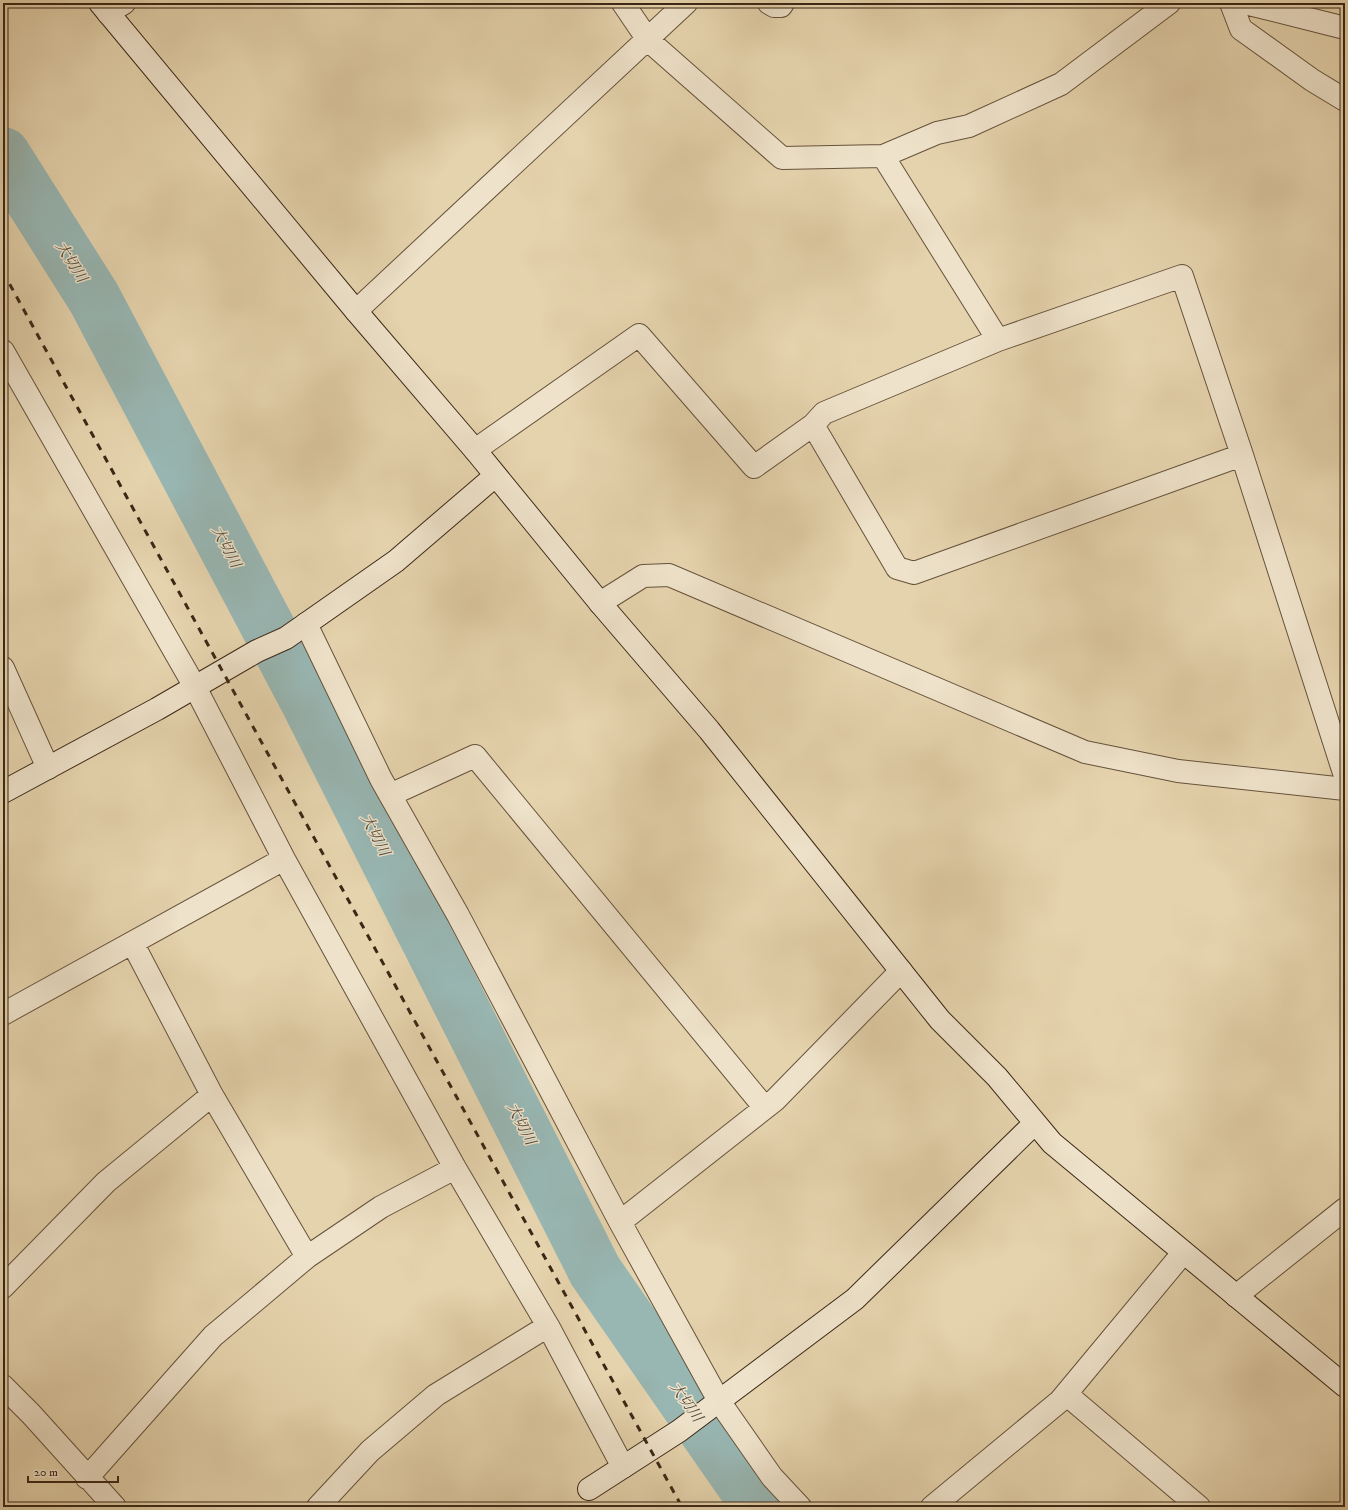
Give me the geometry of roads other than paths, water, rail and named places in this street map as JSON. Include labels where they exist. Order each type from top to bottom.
[{"type":"street","points":[[623,3],[648,40],[782,158],[883,156],[937,133],[969,126],[1061,84],[1169,3]]},
{"type":"street","points":[[356,311],[686,3]]},
{"type":"street","points":[[769,3],[774,6],[781,6],[783,3]]},
{"type":"street","points":[[1231,3],[1241,29],[1312,80],[1345,100]]},
{"type":"street","points":[[1245,3],[1345,28]]},
{"type":"street","points":[[111,6],[356,311],[475,450],[600,602],[709,730],[940,1020],[997,1077],[1052,1143],[1345,1386]]},
{"type":"street","points":[[883,156],[998,340]]},
{"type":"street","points":[[475,450],[639,335],[754,467],[813,425],[824,413],[998,340],[1182,276],[1242,455],[1345,776]]},
{"type":"street","points":[[3,351],[195,687],[284,859],[455,1168],[548,1326],[623,1467]]},
{"type":"street","points":[[813,425],[897,568],[914,573],[1242,455]]},
{"type":"street","points":[[3,792],[195,687],[257,651],[286,638],[396,561],[495,476]]},
{"type":"street","points":[[600,602],[643,576],[669,575],[1084,752],[1178,771],[1345,789]]},
{"type":"street","points":[[306,624],[390,795],[458,915],[714,1404],[772,1476],[800,1507]]},
{"type":"street","points":[[3,668],[48,768]]},
{"type":"street","points":[[390,795],[476,756],[765,1108]]},
{"type":"street","points":[[3,1014],[133,944],[284,859]]},
{"type":"street","points":[[133,944],[212,1095],[307,1257]]},
{"type":"street","points":[[620,1222],[775,1100],[900,971]]},
{"type":"street","points":[[3,1287],[106,1182],[212,1095]]},
{"type":"street","points":[[589,1489],[679,1432],[714,1404],[855,1299],[1035,1123]]},
{"type":"street","points":[[87,1478],[213,1336],[307,1257],[381,1207],[455,1168]]},
{"type":"street","points":[[1236,1296],[1345,1209]]},
{"type":"street","points":[[932,1507],[1066,1394],[1184,1253]]},
{"type":"street","points":[[318,1507],[370,1451],[436,1395],[548,1326]]},
{"type":"street","points":[[3,1386],[32,1414],[87,1478],[115,1507]]},
{"type":"street","points":[[1066,1394],[1199,1507]]},
{"type":"waterway","name":"大切川","points":[[3,154],[94,298],[307,701],[595,1271],[759,1507]]},
{"type":"railway","points":[[3,272],[682,1507]]}]
